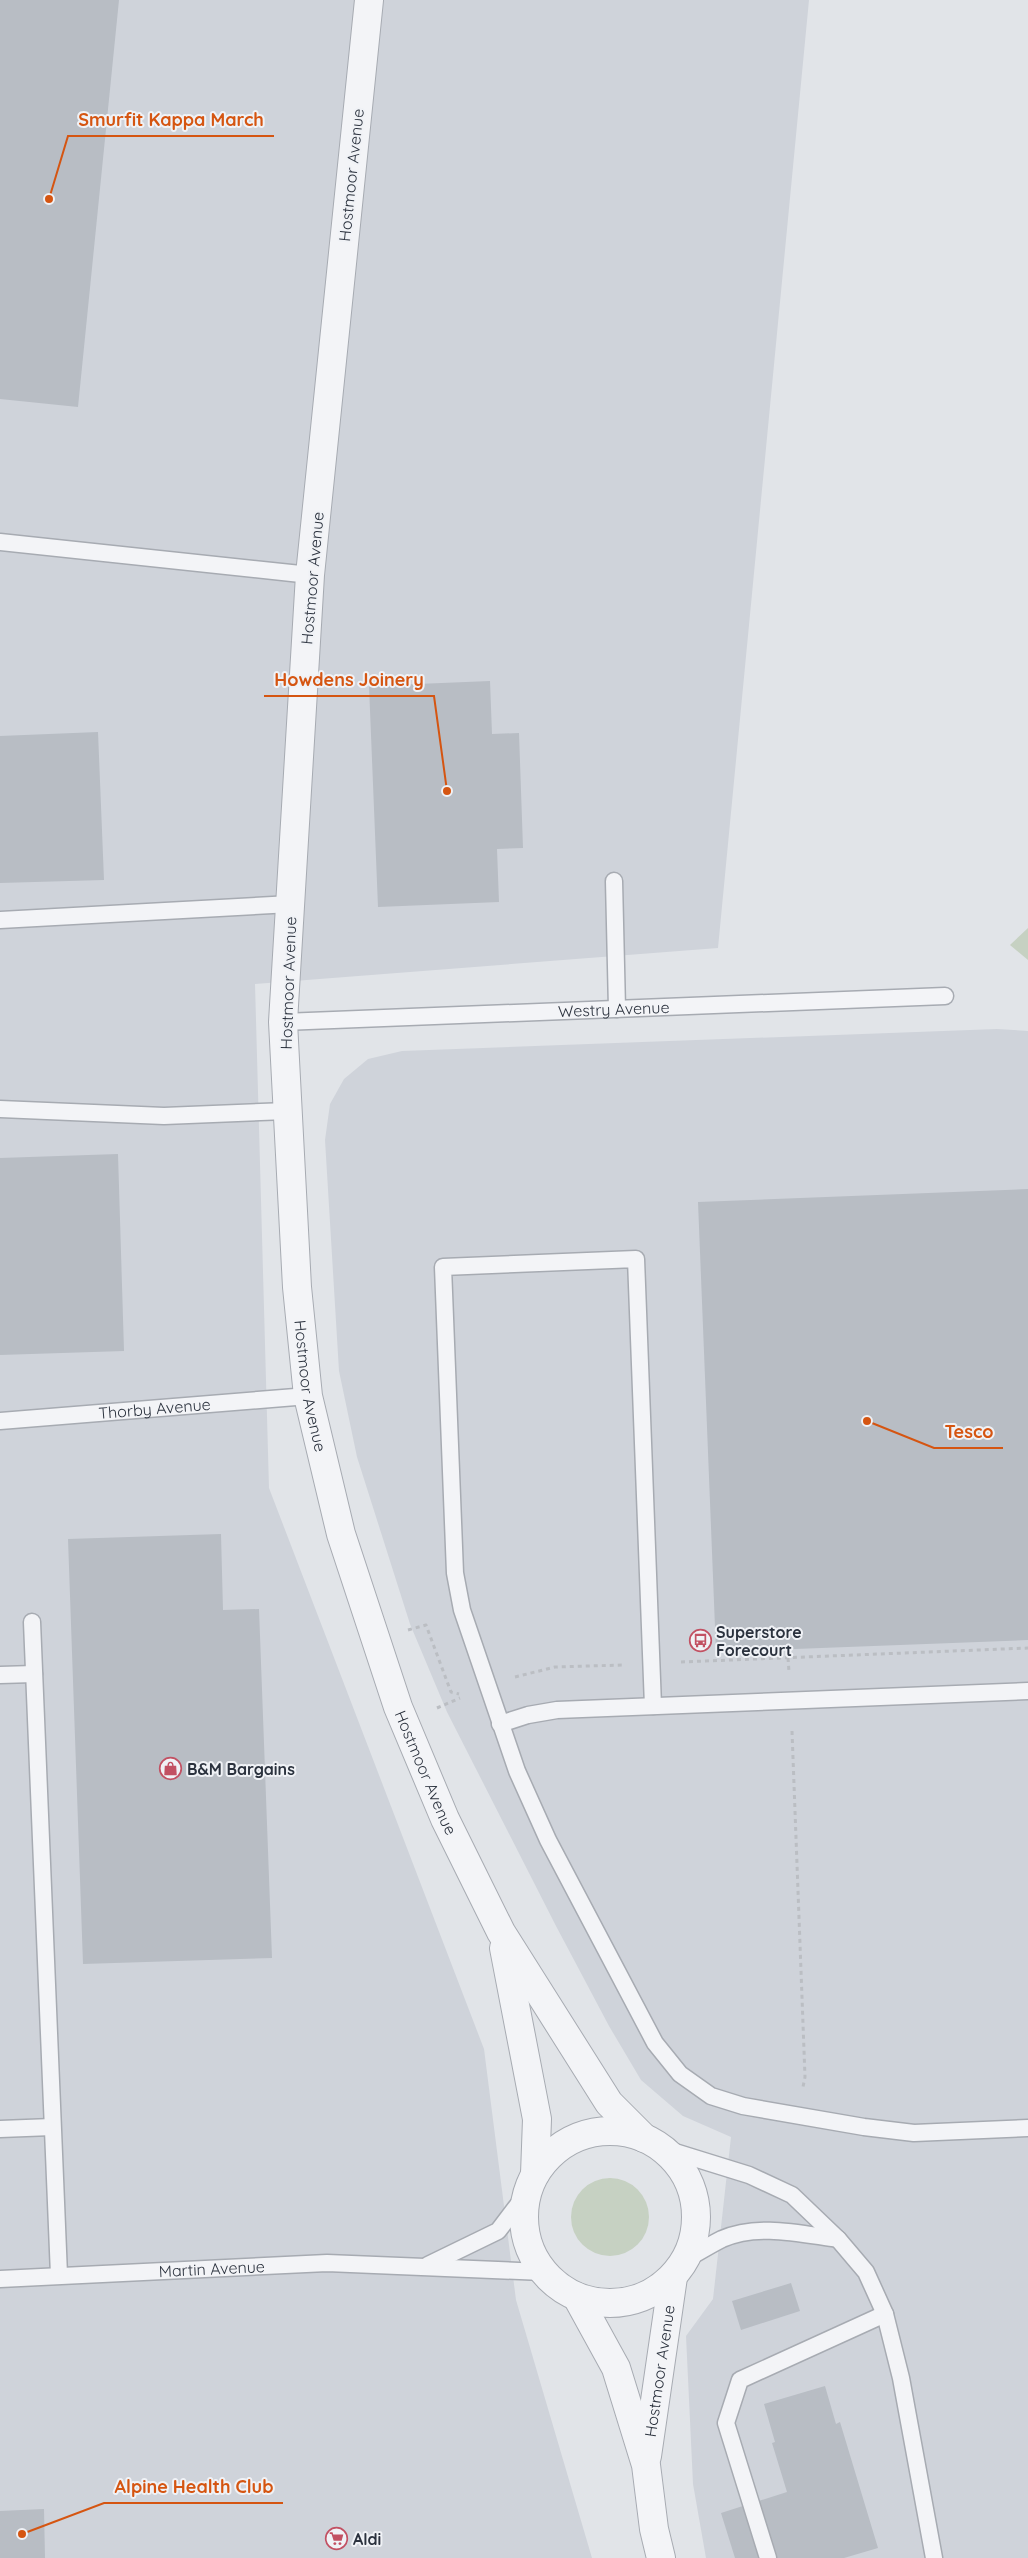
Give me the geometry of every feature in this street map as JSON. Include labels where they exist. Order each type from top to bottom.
[{"type":"street","name":"Hostmoor Avenue","points":[[369,0],[310,575],[283,1022],[297,1287],[308,1396],[341,1534],[398,1707],[445,1819],[501,1932],[609,2104],[653,2143]]},
{"type":"street","name":"Hostmoor Avenue","points":[[501,1932],[537,2119],[531,2183]]},
{"type":"street","points":[[603,2130],[624,2132],[653,2143],[680,2166],[691,2188],[696,2212],[694,2237],[679,2269],[656,2290],[638,2299],[617,2303],[596,2303],[558,2286],[543,2272],[532,2254],[525,2234],[524,2214],[531,2183],[548,2157],[564,2144],[582,2135],[603,2130]]},
{"type":"street","name":"Hostmoor Avenue","points":[[646,2465],[679,2269]]},
{"type":"street","name":"Hostmoor Avenue","points":[[577,2296],[616,2368],[646,2465],[654,2529],[660,2558]]},
{"type":"lane","points":[[0,542],[310,575]]},
{"type":"lane","points":[[614,881],[617,1009]]},
{"type":"lane","points":[[0,920],[291,904]]},
{"type":"lane","name":"Westry Avenue","points":[[283,1022],[945,996]]},
{"type":"lane","points":[[0,1109],[164,1116],[287,1111]]},
{"type":"lane","points":[[653,1706],[636,1259],[443,1267],[455,1573],[462,1610],[486,1685],[517,1771],[548,1840],[654,2043],[680,2074],[711,2096],[743,2106],[914,2133],[1028,2128]]},
{"type":"lane","name":"Thorby Avenue","points":[[0,1420],[308,1396]]},
{"type":"lane","points":[[32,1622],[59,2275]]},
{"type":"lane","points":[[0,1675],[34,1674]]},
{"type":"lane","points":[[500,1724],[528,1714],[557,1710],[1028,1691]]},
{"type":"lane","points":[[0,2128],[52,2127]]},
{"type":"lane","points":[[653,2143],[748,2175],[792,2195],[838,2239],[866,2272],[886,2314],[901,2378],[934,2558]]},
{"type":"lane","name":"Martin Avenue","points":[[426,2266],[498,2232],[531,2183]]},
{"type":"lane","points":[[679,2269],[724,2238],[746,2233],[776,2231],[838,2239]]},
{"type":"lane","name":"Martin Avenue","points":[[0,2279],[327,2263],[543,2272]]},
{"type":"lane","points":[[768,2558],[726,2423],[740,2380],[886,2314]]},
{"type":"path","points":[[404,1632],[426,1625],[451,1692],[462,1694],[486,1685],[555,1667],[1028,1648]]},
{"type":"path","points":[[788,1658],[805,2077],[798,2115]]},
{"type":"path","points":[[431,1710],[459,1701]]},
{"type":"shaded area","points":[[0,0],[809,0],[718,948],[255,984],[269,1488],[484,2049],[516,2300],[592,2558],[0,2558]]},
{"type":"shaded area","points":[[997,1029],[1028,1031],[1028,2558],[706,2558],[693,2484],[686,2336],[713,2299],[731,2137],[683,2116],[641,2080],[609,2026],[556,1926],[447,1712],[410,1624],[357,1457],[339,1371],[325,1140],[330,1104],[344,1079],[368,1059],[402,1051]]},
{"type":"green space","points":[[1028,928],[1028,960],[1010,945]]},
{"type":"green space","points":[[610,2178],[625,2181],[638,2189],[646,2202],[649,2217],[646,2232],[638,2245],[625,2253],[610,2256],[595,2253],[582,2245],[574,2232],[571,2217],[574,2202],[582,2189],[595,2181]]},
{"type":"building","points":[[0,0],[119,0],[78,407],[0,399]]},
{"type":"building","points":[[490,681],[492,734],[519,733],[523,848],[497,849],[499,902],[378,907],[369,686]]},
{"type":"building","points":[[98,732],[104,880],[0,883],[0,736]]},
{"type":"building","points":[[118,1154],[124,1351],[0,1355],[0,1158]]},
{"type":"building","points":[[1028,1189],[1028,1640],[716,1652],[698,1202]]},
{"type":"building","name":"B&M Bargains","points":[[221,1534],[223,1610],[259,1609],[272,1958],[83,1964],[68,1539]]},
{"type":"building","points":[[791,2283],[800,2311],[741,2330],[732,2301]]},
{"type":"building","points":[[825,2386],[836,2424],[840,2422],[878,2548],[844,2558],[735,2558],[721,2513],[787,2492],[772,2443],[775,2442],[764,2404]]},
{"type":"building","points":[[44,2509],[45,2558],[0,2558],[0,2511]]},
{"type":"place","name":"Smurfit Kappa March","points":[[49,199]]},
{"type":"place","name":"Howdens Joinery","points":[[447,791]]},
{"type":"place","name":"Tesco","points":[[867,1421]]},
{"type":"place","name":"Superstore Forecourt","points":[[700,1641]]},
{"type":"place","name":"B&M Bargains","points":[[171,1769]]},
{"type":"place","name":"Alpine Health Club","points":[[22,2534]]},
{"type":"place","name":"Aldi","points":[[337,2539]]}]
